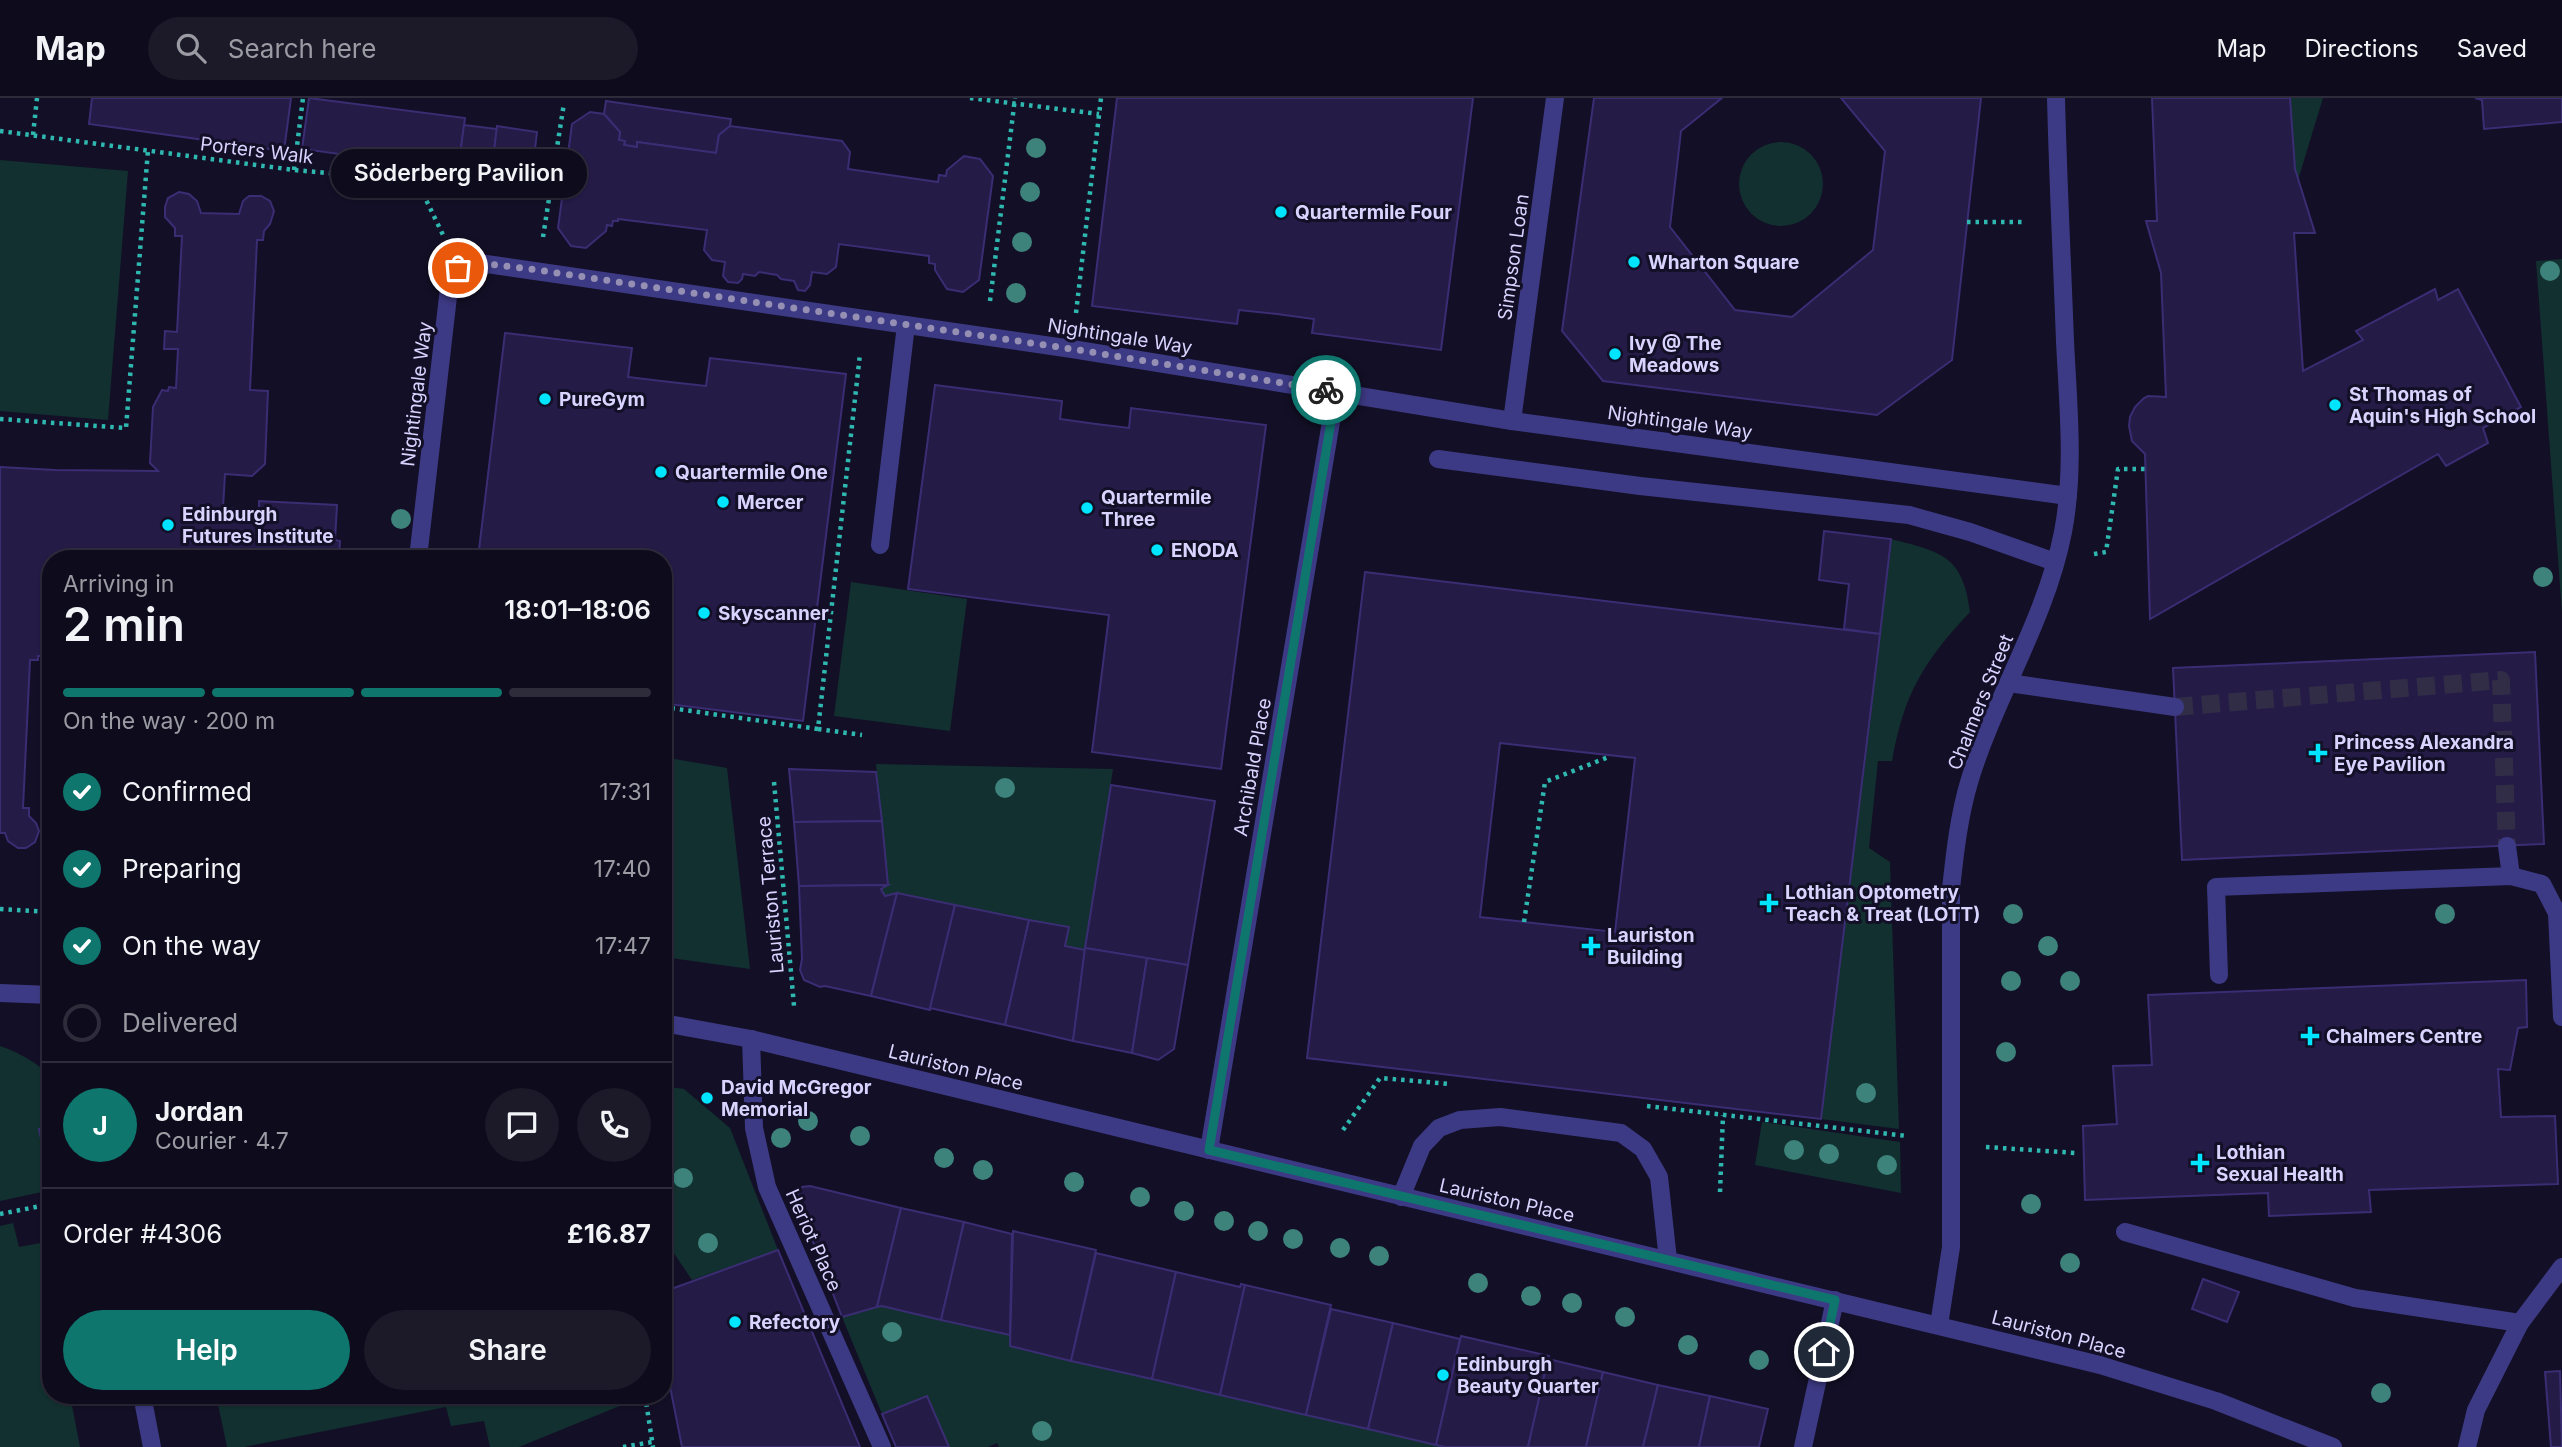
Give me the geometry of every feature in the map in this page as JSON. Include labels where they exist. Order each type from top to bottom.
[{"type":"street","name":"Simpson Loan","points":[[1512,421],[1555,98]]},
{"type":"street","name":"Chalmers Street","points":[[1939,1325],[1951,1247],[1951,889],[1958,835],[1970,780],[2030,634],[2055,562],[2068,496],[2070,439],[2056,98]]},
{"type":"street","name":"Nightingale Way","points":[[419,550],[450,279],[458,268],[473,262],[1072,349],[1512,421],[2068,496]]},
{"type":"street","points":[[880,545],[906,325]]},
{"type":"street","name":"Archibald Place","points":[[1209,1150],[1336,392]]},
{"type":"street","points":[[1437,459],[1654,487],[1909,514],[2055,562]]},
{"type":"street","points":[[2009,682],[2175,707]]},
{"type":"street","points":[[2507,846],[2511,876]]},
{"type":"street","points":[[2219,975],[2216,887],[2511,876],[2542,884],[2557,913],[2562,1017]]},
{"type":"street","points":[[0,993],[42,995]]},
{"type":"street","name":"Lauriston Place","points":[[672,1025],[751,1040],[2100,1365],[2216,1401],[2333,1447]]},
{"type":"street","name":"Heriot Place","points":[[751,1040],[754,1128],[767,1187],[882,1447]]},
{"type":"street","points":[[1401,1196],[1422,1146],[1439,1128],[1460,1120],[1500,1117],[1621,1133],[1643,1149],[1659,1177],[1668,1260]]},
{"type":"street","points":[[2125,1232],[2356,1298],[2520,1323]]},
{"type":"street","points":[[2467,1447],[2476,1410],[2520,1323],[2562,1267]]},
{"type":"street","points":[[1803,1447],[1835,1300]]},
{"type":"street","points":[[144,1404],[152,1447]]},
{"type":"path","points":[[33,135],[37,98]]},
{"type":"path","points":[[294,170],[303,98]]},
{"type":"path","points":[[970,98],[1015,101],[1099,114]]},
{"type":"path","points":[[1072,349],[1101,98]]},
{"type":"path","points":[[986,337],[1015,101]]},
{"type":"path","points":[[537,270],[564,103]]},
{"type":"path","name":"Porters Walk","points":[[0,131],[294,170],[417,181],[458,268]]},
{"type":"path","points":[[0,419],[126,428],[148,150]]},
{"type":"path","points":[[1967,222],[2060,223]]},
{"type":"path","points":[[818,729],[861,346]]},
{"type":"path","points":[[2055,562],[2106,552],[2119,469],[2146,469]]},
{"type":"path","points":[[672,708],[862,735]]},
{"type":"path","points":[[1524,922],[1545,782],[1611,756]]},
{"type":"path","name":"Lauriston Terrace","points":[[774,782],[794,1006]]},
{"type":"path","points":[[0,909],[42,911]]},
{"type":"path","points":[[1343,1130],[1380,1078],[1463,1085]]},
{"type":"path","points":[[1641,1105],[1907,1136]]},
{"type":"path","points":[[1720,1192],[1723,1115]]},
{"type":"path","points":[[1952,1145],[2076,1153]]},
{"type":"path","points":[[0,1214],[42,1206]]},
{"type":"path","points":[[623,1447],[652,1445],[646,1404]]},
{"type":"green space","points":[[2290,98],[2323,98],[2298,180],[2295,169]]},
{"type":"green space","points":[[1781,142],[1804,149],[1816,161],[1823,184],[1816,207],[1804,219],[1781,226],[1758,219],[1746,207],[1739,184],[1746,161],[1758,149]]},
{"type":"green space","points":[[0,160],[128,171],[108,420],[0,411]]},
{"type":"green space","points":[[2562,259],[2562,613],[2536,261]]},
{"type":"green space","points":[[1891,539],[1923,548],[1947,559],[1962,578],[1970,612],[1940,647],[1918,680],[1903,716],[1892,761],[1878,761],[1869,848],[1890,862],[1899,1129],[1821,1119]]},
{"type":"green space","points":[[851,582],[967,599],[950,731],[834,716]]},
{"type":"green space","points":[[672,759],[727,768],[750,969],[672,958]]},
{"type":"green space","points":[[876,764],[1113,769],[1085,950],[1065,946],[1069,928],[897,893],[885,896],[881,889],[888,885]]},
{"type":"green space","points":[[0,1046],[21,1055],[42,1069],[42,1192],[0,1201]]},
{"type":"green space","points":[[672,1087],[684,1089],[730,1128],[778,1250],[692,1280],[672,1250]]},
{"type":"green space","points":[[1762,1122],[1900,1142],[1901,1193],[1755,1165]]},
{"type":"green space","points":[[13,1223],[19,1247],[42,1243],[42,1404],[72,1404],[80,1447],[0,1447],[0,1226]]},
{"type":"green space","points":[[882,1306],[1010,1335],[1011,1347],[1445,1447],[999,1447],[997,1443],[988,1447],[949,1447],[927,1396],[882,1414],[842,1317]]},
{"type":"green space","points":[[218,1404],[622,1405],[519,1447],[490,1447],[484,1421],[451,1426],[446,1407],[244,1447],[227,1447]]},
{"type":"building","points":[[92,98],[291,98],[284,151],[89,124]]},
{"type":"building","points":[[309,98],[465,118],[458,170],[302,149]]},
{"type":"building","name":"Quartermile Four","points":[[1117,98],[1473,98],[1441,350],[1312,333],[1314,319],[1277,314],[1239,310],[1237,324],[1092,306]]},
{"type":"building","name":"Wharton Square","points":[[1594,98],[1722,98],[1681,131],[1670,227],[1735,310],[1792,317],[1873,250],[1885,151],[1841,98],[1981,98],[1952,360],[1877,415],[1603,381],[1562,331]]},
{"type":"building","points":[[2152,98],[2290,98],[2295,169],[2315,233],[2294,233],[2303,371],[2363,340],[2356,331],[2435,289],[2438,300],[2458,289],[2521,407],[2483,428],[2488,443],[2446,466],[2438,454],[2150,619],[2145,454],[2132,441],[2129,426],[2135,407],[2144,398],[2166,397],[2161,273],[2146,221],[2157,221]]},
{"type":"building","points":[[2475,98],[2562,98],[2562,122],[2484,129],[2482,100]]},
{"type":"building","points":[[606,101],[731,119],[730,126],[719,135],[716,153],[637,142],[637,147],[624,145],[625,141],[619,140],[620,132],[604,114]]},
{"type":"building","points":[[590,112],[604,114],[620,132],[619,140],[625,141],[624,145],[637,147],[637,142],[716,153],[719,135],[730,126],[842,141],[850,152],[848,169],[938,182],[939,175],[946,176],[947,170],[964,156],[980,159],[993,176],[979,280],[963,292],[947,289],[935,270],[935,264],[929,263],[929,256],[839,244],[836,267],[827,274],[812,272],[810,285],[805,291],[798,290],[794,281],[759,272],[755,276],[743,274],[738,283],[728,282],[723,276],[725,262],[712,260],[704,250],[707,230],[618,219],[613,221],[612,226],[607,225],[606,231],[586,248],[571,246],[558,228],[572,124]]},
{"type":"building","points":[[464,125],[497,129],[493,159],[460,155]]},
{"type":"building","points":[[497,126],[537,132],[532,174],[492,168]]},
{"type":"building","name":"Edinburgh Futures Institute","points":[[179,192],[189,194],[197,201],[201,213],[239,214],[243,201],[249,196],[261,196],[270,201],[274,211],[270,224],[264,231],[263,240],[257,240],[250,390],[268,391],[265,464],[252,476],[225,474],[223,508],[259,510],[259,501],[337,505],[335,540],[340,541],[339,550],[42,550],[42,656],[38,656],[38,660],[30,660],[23,808],[29,808],[29,816],[39,831],[35,842],[26,848],[18,848],[8,841],[5,833],[0,833],[0,467],[158,471],[150,463],[153,407],[162,390],[176,388],[178,349],[164,349],[165,331],[177,332],[182,236],[175,236],[175,228],[165,217],[168,198]]},
{"type":"building","name":"Quartermile One","points":[[505,333],[632,348],[628,377],[706,386],[710,358],[846,374],[803,721],[672,705],[672,550],[479,550]]},
{"type":"building","name":"Quartermile Three","points":[[935,385],[1062,401],[1060,419],[1129,428],[1131,408],[1266,425],[1221,769],[1092,752],[1109,615],[908,589]]},
{"type":"building","points":[[1824,531],[1891,539],[1880,634],[1844,629],[1849,584],[1819,580]]},
{"type":"building","name":"Lauriston Building","points":[[1365,572],[1880,634],[1821,1119],[1307,1058]],"holes":[[[1500,743],[1635,758],[1615,932],[1480,917]]]},
{"type":"building","points":[[2535,652],[2544,844],[2182,860],[2173,668]]},
{"type":"building","points":[[789,769],[876,772],[882,821],[794,822]]},
{"type":"building","points":[[1111,785],[1215,801],[1188,965],[1085,948]]},
{"type":"building","points":[[882,821],[888,885],[799,886],[794,822]]},
{"type":"building","points":[[888,885],[881,889],[885,896],[897,893],[871,996],[820,987],[804,980],[800,970],[802,959],[799,886]]},
{"type":"building","points":[[897,893],[955,905],[930,1010],[871,996]]},
{"type":"building","points":[[955,905],[1029,920],[1005,1025],[930,1008]]},
{"type":"building","points":[[1029,920],[1069,927],[1065,946],[1085,950],[1073,1041],[1005,1025]]},
{"type":"building","points":[[1085,948],[1147,958],[1132,1053],[1073,1041]]},
{"type":"building","points":[[1147,958],[1188,965],[1174,1049],[1158,1060],[1132,1053]]},
{"type":"building","points":[[2526,980],[2527,1027],[2518,1028],[2510,1070],[2498,1069],[2501,1117],[2555,1116],[2558,1184],[2369,1190],[2371,1212],[2269,1216],[2268,1193],[2085,1200],[2083,1126],[2117,1124],[2113,1066],[2152,1065],[2148,995]]},
{"type":"building","points":[[810,1186],[901,1208],[877,1307],[842,1317],[796,1198],[802,1187]]},
{"type":"building","points":[[901,1208],[964,1222],[941,1320],[877,1307]]},
{"type":"building","points":[[964,1222],[1012,1234],[1010,1335],[941,1320]]},
{"type":"building","points":[[1013,1231],[1096,1250],[1071,1361],[1010,1346]]},
{"type":"building","name":"Refectory","points":[[778,1250],[860,1447],[682,1447],[672,1396],[672,1289]]},
{"type":"building","points":[[1096,1253],[1176,1272],[1152,1379],[1071,1361]]},
{"type":"building","points":[[1176,1272],[1240,1287],[1241,1284],[1245,1285],[1220,1395],[1152,1379]]},
{"type":"building","points":[[2203,1279],[2239,1292],[2227,1322],[2192,1309]]},
{"type":"building","points":[[1245,1285],[1331,1305],[1306,1415],[1220,1395]]},
{"type":"building","points":[[1331,1309],[1393,1323],[1368,1429],[1306,1415]]},
{"type":"building","points":[[1393,1323],[1460,1339],[1436,1445],[1368,1429]]},
{"type":"building","points":[[1461,1336],[1549,1356],[1528,1447],[1436,1445]]},
{"type":"building","points":[[1548,1359],[1603,1372],[1586,1447],[1528,1447]]},
{"type":"building","points":[[2560,1371],[2562,1447],[2551,1447],[2545,1372]]},
{"type":"building","points":[[1603,1372],[1658,1385],[1643,1447],[1586,1447]]},
{"type":"building","points":[[1658,1385],[1710,1396],[1699,1447],[1643,1447]]},
{"type":"building","points":[[927,1396],[949,1447],[896,1447],[882,1414]]},
{"type":"building","points":[[1710,1396],[1768,1409],[1759,1447],[1699,1447]]},
{"type":"tunnel","points":[[2175,707],[2501,680],[2507,846]]},
{"type":"way so far","points":[[458,268],[473,262],[537,270],[1072,349],[1326,390]]},
{"type":"place","name":"Quartermile Four","points":[[1281,212]]},
{"type":"place","name":"Wharton Square","points":[[1634,262]]},
{"type":"place","name":"Söderberg Pavilion","points":[[458,268]]},
{"type":"place","name":"Ivy @ The Meadows","points":[[1615,354]]},
{"type":"place","name":"PureGym","points":[[545,399]]},
{"type":"place","name":"St Thomas of Aquin's High School","points":[[2335,405]]},
{"type":"place","name":"Quartermile One","points":[[661,472]]},
{"type":"place","name":"Mercer","points":[[723,502]]},
{"type":"place","name":"Quartermile Three","points":[[1087,508]]},
{"type":"place","name":"Edinburgh Futures Institute","points":[[168,525]]},
{"type":"place","name":"ENODA","points":[[1157,550]]},
{"type":"place","name":"Skyscanner","points":[[704,613]]},
{"type":"place","name":"Princess Alexandra Eye Pavilion","points":[[2318,753]]},
{"type":"place","name":"Lothian Optometry Teach & Treat (LOTT)","points":[[1769,903]]},
{"type":"place","name":"Lauriston Building","points":[[1591,946]]},
{"type":"place","name":"Chalmers Centre","points":[[2310,1036]]},
{"type":"place","name":"David McGregor Memorial","points":[[707,1098]]},
{"type":"place","name":"Lothian Sexual Health","points":[[2200,1163]]},
{"type":"place","name":"Refectory","points":[[735,1322]]},
{"type":"place","name":"Edinburgh Beauty Quarter","points":[[1443,1375]]},
{"type":"route","points":[[1326,390],[1336,392],[1209,1150],[1835,1300],[1824,1352]]}]
